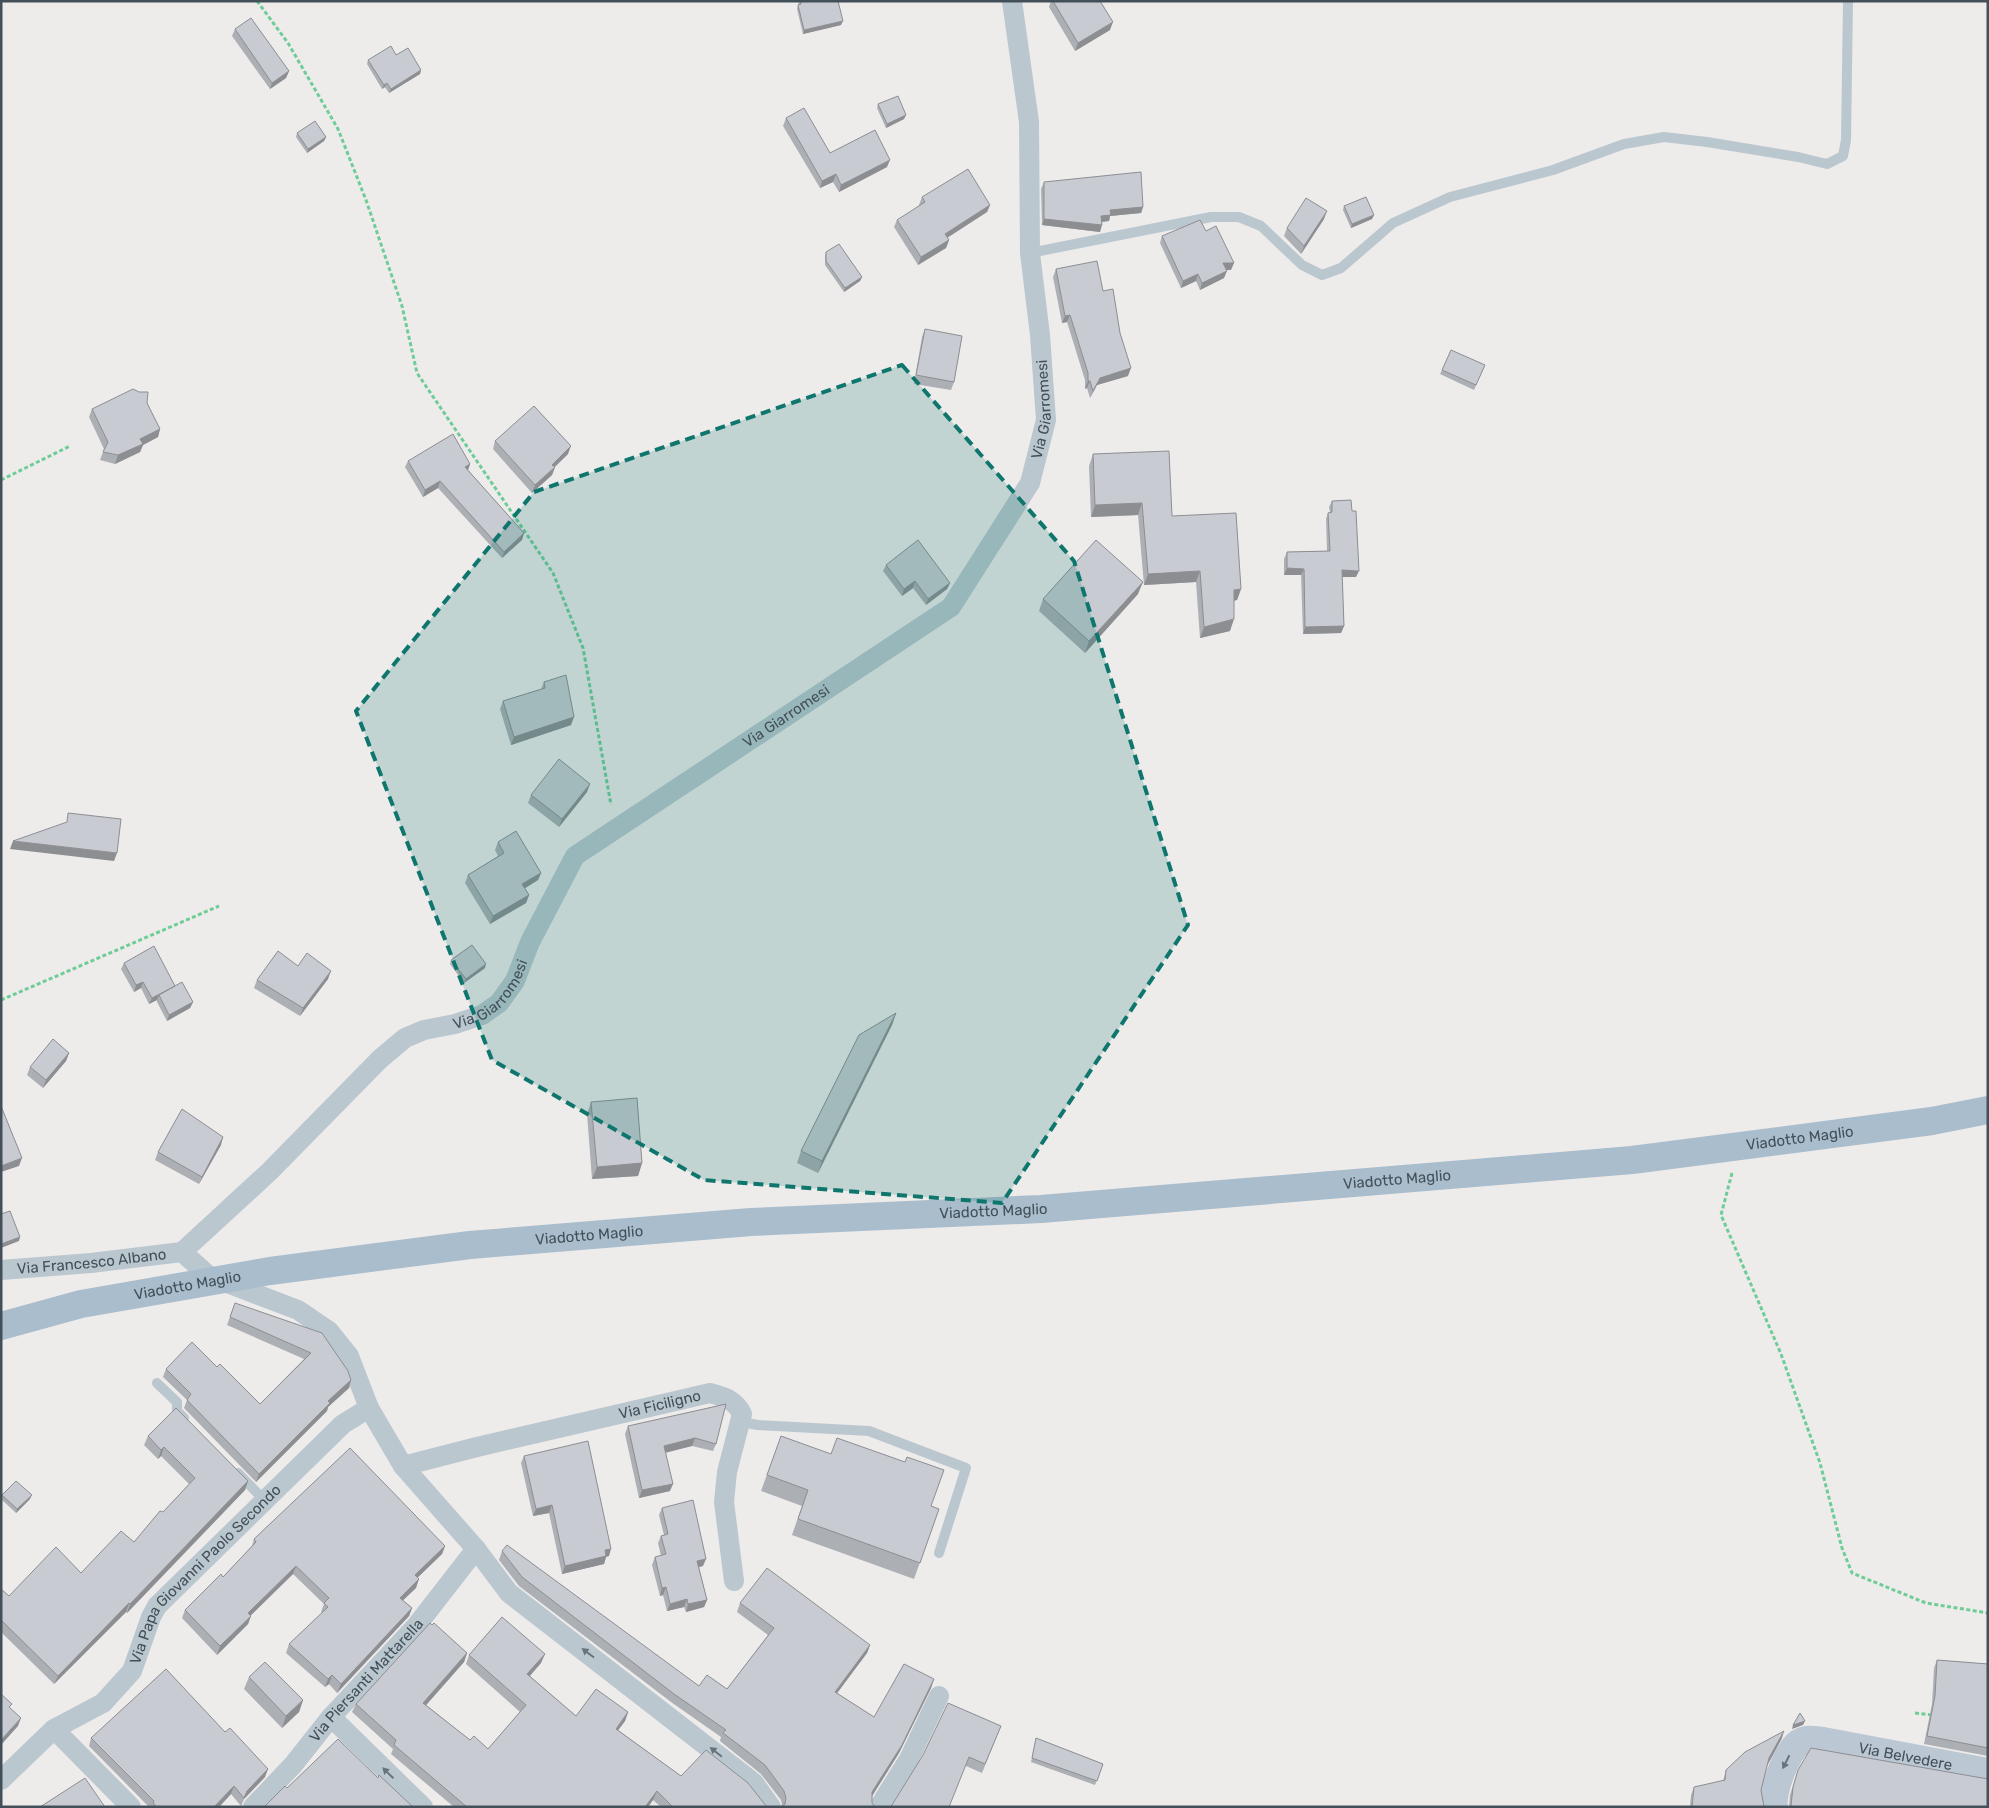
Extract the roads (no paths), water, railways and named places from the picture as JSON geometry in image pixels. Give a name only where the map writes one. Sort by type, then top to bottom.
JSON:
[{"type":"main road","name":"Viadotto Maglio","points":[[1,1326],[81,1304],[270,1271],[470,1245],[751,1222],[1041,1209],[1632,1160],[1932,1121],[1988,1110]]},
{"type":"main road","name":"Via Belvedere","points":[[1774,1807],[1775,1786],[1794,1747],[1805,1740],[1822,1741],[1909,1763],[1988,1772]]},
{"type":"street","name":"Via Giarromesi","points":[[182,1252],[269,1172],[380,1059],[405,1038],[424,1030],[455,1024],[482,1015],[499,1003],[514,981],[530,942],[575,856],[951,607],[1030,484],[1046,420],[1040,335],[1030,253],[1028,122],[1012,1]]},
{"type":"street","name":"Via Francesco Albano","points":[[1,1270],[91,1263],[182,1252]]},
{"type":"street","points":[[182,1252],[209,1276],[298,1310],[329,1331],[350,1356],[369,1408],[403,1466],[476,1549],[510,1593],[754,1782],[770,1807]]},
{"type":"street","name":"Via Ficiligno","points":[[403,1466],[710,1393],[729,1399],[738,1405],[742,1414],[741,1422]]},
{"type":"street","name":"Via Papa Giovanni Paolo Secondo","points":[[1,1780],[54,1729],[103,1704],[132,1671],[151,1617],[157,1606],[343,1424],[369,1408]]},
{"type":"street","points":[[734,1582],[724,1502],[727,1472],[741,1422]]},
{"type":"street","name":"Via Piersanti Mattarella","points":[[253,1807],[293,1765],[331,1717],[417,1625],[476,1549]]},
{"type":"street","points":[[879,1807],[909,1759],[939,1696]]},
{"type":"street","points":[[331,1717],[423,1807]]},
{"type":"street","points":[[54,1729],[130,1807]]},
{"type":"lane","points":[[1030,253],[1211,216],[1239,217],[1261,226],[1302,264],[1322,275],[1341,268],[1393,223],[1450,197],[1553,170],[1624,144],[1664,137],[1798,157],[1826,164],[1843,156],[1846,140],[1848,1]]},
{"type":"lane","points":[[157,1382],[177,1402],[177,1412],[190,1425]]},
{"type":"lane","points":[[741,1422],[758,1425],[869,1431],[966,1468],[939,1553]]},
{"type":"lane","points":[[231,1466],[265,1501]]}]
